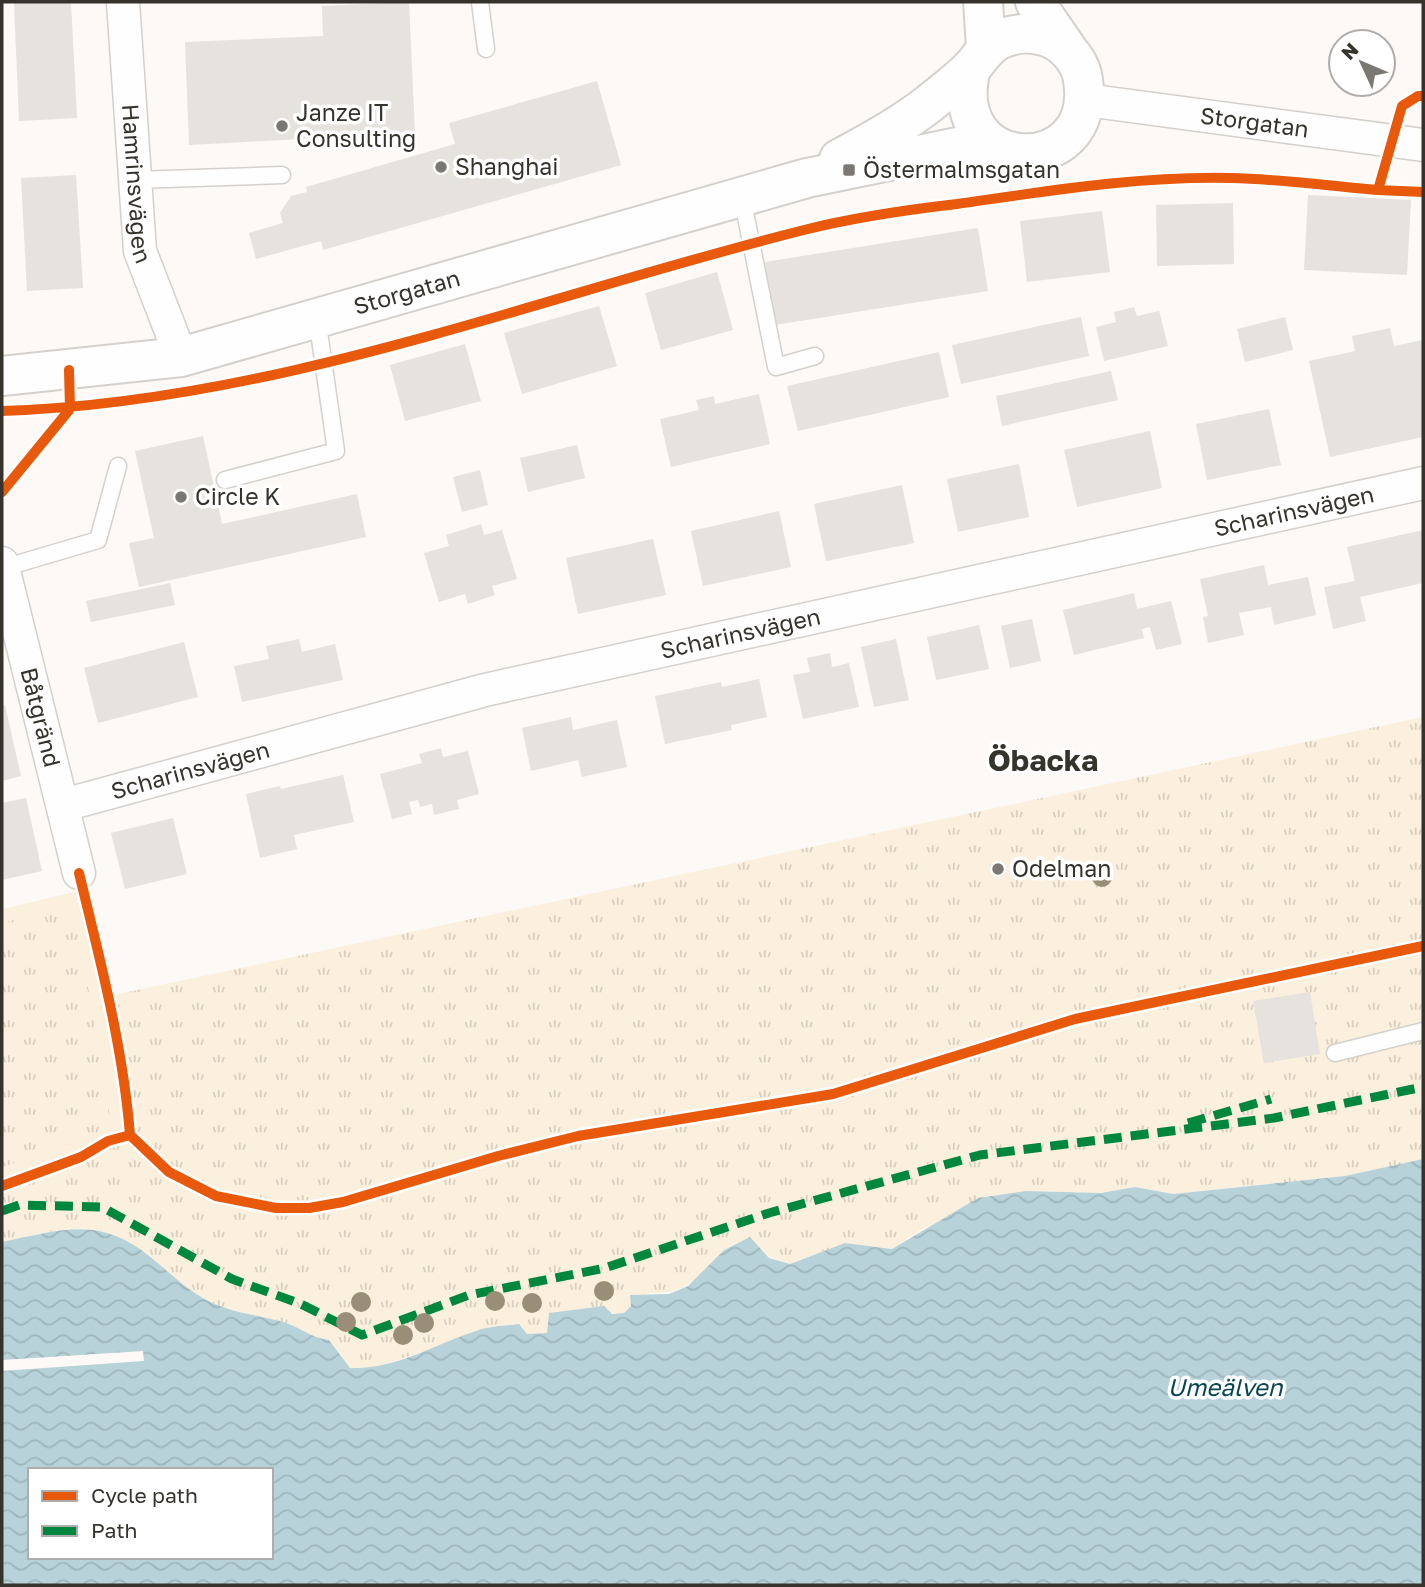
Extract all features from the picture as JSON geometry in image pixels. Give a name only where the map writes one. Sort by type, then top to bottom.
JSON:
[{"type":"street","name":"Hamrinsvägen","points":[[123,2],[140,251],[181,357]]},
{"type":"street","points":[[1035,2],[1082,70],[1086,100]]},
{"type":"street","points":[[981,34],[965,90],[969,115],[991,144]]},
{"type":"street","name":"Storgatan","points":[[807,178],[927,105],[981,34],[1036,34],[1054,40],[1070,51]]},
{"type":"street","name":"Storgatan","points":[[2,376],[181,357],[807,178],[962,146],[991,144],[1017,154],[1049,150],[1066,139],[1078,125],[1086,100],[1423,145]]},
{"type":"street","name":"Scharinsvägen","points":[[64,805],[485,690],[1423,483]]},
{"type":"street","name":"Båtgränd","points":[[2,566],[79,873]]},
{"type":"lane","points":[[480,2],[486,50]]},
{"type":"lane","points":[[135,180],[282,176]]},
{"type":"lane","points":[[742,197],[776,367],[815,356]]},
{"type":"lane","points":[[225,480],[336,451],[317,318]]},
{"type":"lane","points":[[2,566],[98,540],[118,466]]},
{"type":"lane","points":[[1335,1053],[1423,1031]]},
{"type":"green space","points":[[1423,717],[1423,1159],[1345,1176],[1173,1194],[1135,1187],[1101,1193],[1026,1191],[922,1229],[892,1249],[865,1246],[840,1248],[790,1264],[734,1243],[687,1285],[664,1293],[647,1293],[624,1313],[549,1313],[548,1333],[434,1348],[370,1369],[350,1368],[329,1340],[286,1323],[236,1311],[205,1299],[131,1244],[107,1233],[82,1228],[68,1229],[2,1242],[2,1186],[81,1157],[108,1141],[130,1135],[126,1086],[109,996]]},
{"type":"green space","points":[[83,890],[118,1042],[130,1135],[108,1141],[81,1157],[2,1186],[2,909]]},
{"type":"green space","points":[[74,905],[112,1129],[2,1167],[2,923]]},
{"type":"water","name":"Umeälven","points":[[1423,1159],[1423,1585],[2,1585],[2,1242],[68,1230],[107,1233],[143,1251],[205,1299],[236,1311],[286,1323],[329,1340],[350,1368],[367,1368],[399,1361],[486,1328],[519,1324],[527,1334],[547,1333],[549,1313],[604,1306],[612,1314],[624,1313],[631,1306],[630,1295],[669,1294],[688,1286],[724,1250],[750,1237],[769,1258],[790,1264],[845,1243],[892,1249],[978,1198],[1026,1191],[1101,1193],[1135,1187],[1173,1194],[1345,1176]]},
{"type":"pier","points":[[143,1351],[144,1361],[2,1371],[2,1360]]},
{"type":"building","points":[[71,2],[77,118],[19,121],[14,3]]},
{"type":"building","points":[[409,2],[415,133],[189,145],[185,42],[323,36],[322,6]]},
{"type":"building","points":[[597,81],[621,165],[323,250],[321,241],[256,259],[249,233],[283,223],[280,213],[291,196],[307,192],[306,187],[455,144],[449,123]]},
{"type":"building","points":[[76,175],[83,288],[27,291],[21,178]]},
{"type":"building","points":[[1308,195],[1411,200],[1407,275],[1304,270]]},
{"type":"building","points":[[1233,203],[1234,264],[1157,266],[1156,205]]},
{"type":"building","points":[[1102,211],[1110,272],[1027,282],[1020,221]]},
{"type":"building","points":[[978,228],[988,291],[775,325],[765,262]]},
{"type":"building","points":[[717,272],[733,330],[661,350],[645,293]]},
{"type":"building","points":[[599,306],[617,366],[522,394],[504,333]]},
{"type":"building","points":[[1134,307],[1137,316],[1159,311],[1168,346],[1104,361],[1096,327],[1116,322],[1114,312]]},
{"type":"building","points":[[1081,317],[1089,356],[961,384],[952,345]]},
{"type":"building","points":[[1285,317],[1293,350],[1245,362],[1237,329]]},
{"type":"building","points":[[1390,328],[1394,346],[1423,340],[1423,437],[1330,457],[1309,361],[1355,351],[1352,336]]},
{"type":"building","points":[[465,344],[481,401],[405,421],[390,365]]},
{"type":"building","points":[[939,352],[949,397],[798,431],[787,386]]},
{"type":"building","points":[[1111,371],[1118,400],[1002,426],[996,396]]},
{"type":"building","points":[[759,394],[770,444],[671,467],[660,419],[699,410],[696,400],[714,396],[715,404]]},
{"type":"building","points":[[1269,409],[1281,465],[1207,480],[1196,424]]},
{"type":"building","points":[[1150,431],[1162,488],[1077,507],[1064,450]]},
{"type":"building","points":[[203,436],[222,524],[357,494],[366,537],[139,587],[129,543],[154,538],[135,451]]},
{"type":"building","points":[[577,445],[585,478],[528,492],[520,458]]},
{"type":"building","points":[[1019,464],[1029,517],[958,532],[947,479]]},
{"type":"building","points":[[480,470],[488,505],[462,512],[453,477]]},
{"type":"building","points":[[902,485],[914,543],[826,561],[814,504]]},
{"type":"building","points":[[779,511],[791,567],[703,586],[691,531]]},
{"type":"building","points":[[481,524],[484,535],[502,530],[517,579],[492,586],[495,595],[468,604],[465,594],[439,602],[424,553],[449,546],[446,535]]},
{"type":"building","points":[[1423,530],[1423,583],[1360,597],[1366,621],[1333,629],[1324,587],[1355,581],[1347,547]]},
{"type":"building","points":[[653,539],[666,595],[578,614],[566,558]]},
{"type":"building","points":[[1264,565],[1268,585],[1308,577],[1316,615],[1274,625],[1271,607],[1239,613],[1244,635],[1208,643],[1203,617],[1208,616],[1200,579]]},
{"type":"building","points":[[170,583],[175,605],[91,622],[86,601]]},
{"type":"building","points":[[1134,593],[1137,609],[1171,601],[1182,644],[1156,650],[1150,627],[1142,629],[1144,638],[1074,655],[1063,610]]},
{"type":"building","points":[[1032,619],[1041,661],[1010,668],[1001,626]]},
{"type":"building","points":[[979,625],[989,669],[936,680],[927,637]]},
{"type":"building","points":[[299,639],[302,652],[335,644],[343,680],[242,702],[234,666],[269,659],[266,646]]},
{"type":"building","points":[[896,639],[909,700],[874,707],[861,647]]},
{"type":"building","points":[[184,642],[198,697],[98,723],[84,668]]},
{"type":"building","points":[[830,653],[832,667],[849,663],[859,707],[803,719],[793,675],[810,672],[807,658]]},
{"type":"building","points":[[759,679],[767,717],[731,725],[732,730],[665,744],[655,696],[721,682],[722,687]]},
{"type":"building","points":[[5,705],[21,776],[2,781],[2,706]]},
{"type":"building","points":[[571,717],[573,730],[617,720],[627,767],[582,777],[578,760],[531,771],[522,728]]},
{"type":"building","points":[[441,748],[443,757],[468,751],[479,794],[457,800],[459,809],[434,815],[432,804],[420,807],[418,800],[409,802],[412,814],[392,819],[380,774],[422,763],[419,754]]},
{"type":"building","points":[[343,775],[354,822],[294,835],[297,849],[260,858],[246,794]]},
{"type":"building","points":[[26,798],[42,871],[2,880],[2,803]]},
{"type":"building","points":[[173,818],[187,874],[125,889],[111,833]]},
{"type":"building","points":[[1310,992],[1320,1054],[1264,1063],[1253,1001]]},
{"type":"marked path","points":[[2,1211],[19,1205],[102,1207],[232,1279],[301,1304],[362,1335],[469,1295],[605,1268],[769,1213],[980,1155],[1274,1118],[1423,1087]]},
{"type":"marked path","points":[[1188,1123],[1271,1099]]},
{"type":"cycle path","points":[[1423,96],[1418,96],[1402,106],[1378,190],[1423,192]]},
{"type":"cycle path","points":[[2,411],[105,403],[206,388],[307,367],[407,342],[705,256],[823,225],[880,214],[1162,179],[1249,179],[1378,190]]},
{"type":"cycle path","points":[[2,492],[70,409],[69,370]]},
{"type":"cycle path","points":[[79,873],[116,1036],[130,1135],[169,1172],[216,1196],[276,1208],[309,1208],[343,1202],[498,1156],[578,1136],[833,1094],[1075,1019],[1423,946]]},
{"type":"cycle path","points":[[2,1186],[81,1157],[108,1141],[130,1135]]},
{"type":"place","name":"Janze IT Consulting","points":[[282,126]]},
{"type":"place","name":"Shanghai","points":[[441,167]]},
{"type":"place","name":"Östermalmsgatan","points":[[849,170]]},
{"type":"place","name":"Circle K","points":[[181,497]]},
{"type":"place","name":"Odelman","points":[[998,869]]},
{"type":"district","name":"Öbacka","points":[[1043,761]]}]
